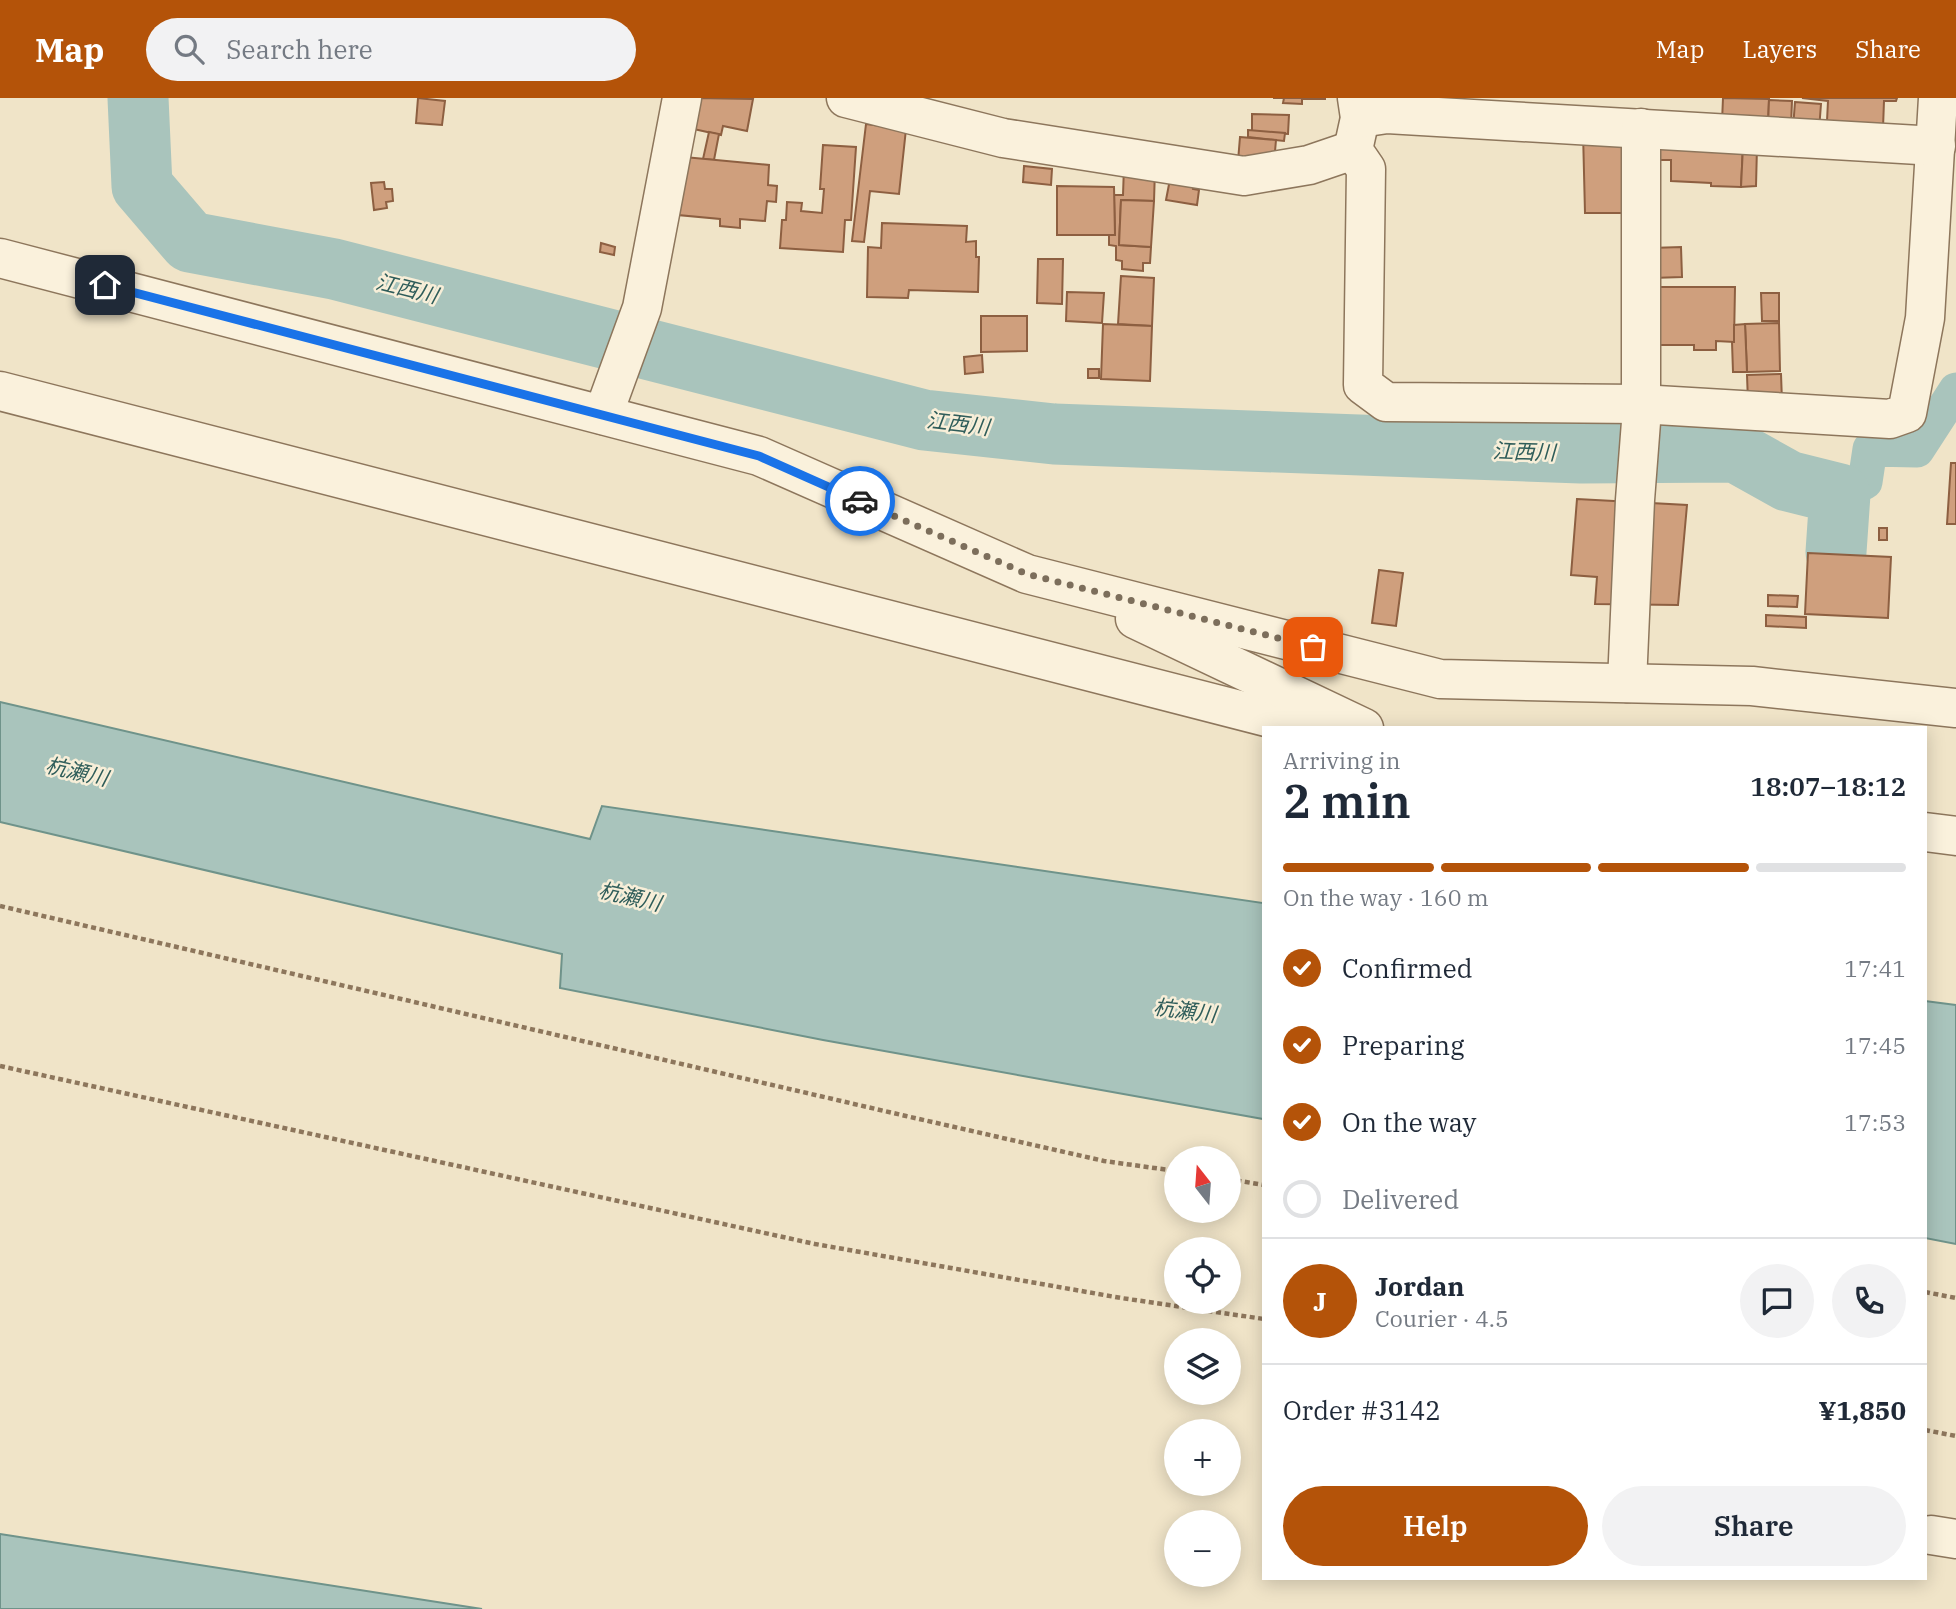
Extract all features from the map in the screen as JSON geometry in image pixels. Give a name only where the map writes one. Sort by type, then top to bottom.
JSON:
[{"type":"street","points":[[603,415],[642,308],[682,98]]},
{"type":"street","points":[[846,98],[1003,138],[1244,176],[1310,165],[1357,122],[1387,114],[1936,146]]},
{"type":"street","points":[[1357,122],[1366,169],[1363,385],[1386,402],[1641,413],[1890,419],[1907,413],[1925,318],[1938,98]]},
{"type":"street","points":[[1627,683],[1641,413],[1641,128]]},
{"type":"street","points":[[0,258],[759,456],[1027,574],[1440,679],[1752,686],[1956,708]]},
{"type":"street","points":[[0,391],[1301,726]]},
{"type":"street","points":[[1060,582],[1360,726]]},
{"type":"street","points":[[1927,832],[1956,836]]},
{"type":"path","points":[[0,906],[919,1119],[1104,1160],[1164,1169]]},
{"type":"path","points":[[0,1066],[815,1244],[1121,1298],[1262,1319]]},
{"type":"path","points":[[1241,1181],[1262,1185]]},
{"type":"path","points":[[1927,1292],[1956,1298]]},
{"type":"path","points":[[1927,1430],[1956,1436]]},
{"type":"water","name":"杭瀬川","points":[[0,702],[590,839],[602,806],[1262,903],[1262,1119],[823,1040],[560,988],[562,954],[0,822]]},
{"type":"water","points":[[1927,1001],[1956,1005],[1956,1244],[1927,1238]]},
{"type":"water","points":[[0,1534],[482,1609],[0,1609]]},
{"type":"building","points":[[418,98],[445,101],[442,125],[416,123]]},
{"type":"building","points":[[696,98],[753,99],[747,131],[723,126],[721,135],[689,128]]},
{"type":"building","points":[[1284,98],[1325,99],[1302,99],[1302,104],[1283,103]]},
{"type":"building","points":[[1723,98],[1769,99],[1768,125],[1722,122]]},
{"type":"building","points":[[1802,98],[1897,98],[1896,101],[1884,101],[1883,128],[1827,121],[1828,101]]},
{"type":"building","points":[[1769,100],[1792,101],[1791,126],[1768,125]]},
{"type":"building","points":[[1795,102],[1821,104],[1819,130],[1793,128]]},
{"type":"building","points":[[1252,114],[1289,115],[1288,134],[1252,132]]},
{"type":"building","points":[[866,124],[906,129],[899,194],[870,191],[864,242],[852,241]]},
{"type":"building","points":[[1248,130],[1285,133],[1284,141],[1248,137]]},
{"type":"building","points":[[1624,131],[1626,213],[1585,213],[1583,132]]},
{"type":"building","points":[[709,132],[719,134],[714,160],[703,159]]},
{"type":"building","points":[[1240,137],[1276,140],[1274,163],[1238,161]]},
{"type":"building","points":[[1649,142],[1743,146],[1741,187],[1671,181],[1671,160],[1648,160]]},
{"type":"building","points":[[823,145],[856,147],[851,220],[845,220],[843,252],[780,248],[782,220],[786,220],[787,202],[802,203],[801,211],[822,213],[824,189],[820,189]]},
{"type":"building","points":[[1743,146],[1757,147],[1756,186],[1741,187]]},
{"type":"building","points":[[684,157],[769,165],[768,185],[777,186],[776,202],[767,201],[765,221],[740,219],[740,228],[720,226],[720,219],[678,215]]},
{"type":"building","points":[[1024,166],[1052,169],[1051,185],[1023,182]]},
{"type":"building","points":[[1124,166],[1155,169],[1154,201],[1121,200],[1119,245],[1151,247],[1150,263],[1143,263],[1143,271],[1122,269],[1122,261],[1116,260],[1116,246],[1109,245],[1109,235],[1115,235],[1114,195],[1123,195]]},
{"type":"building","points":[[1171,174],[1195,178],[1193,189],[1199,190],[1197,205],[1166,200]]},
{"type":"building","points":[[384,182],[385,189],[392,189],[393,201],[386,202],[387,208],[374,210],[371,183]]},
{"type":"building","points":[[1057,186],[1114,187],[1115,235],[1057,235]]},
{"type":"building","points":[[1121,200],[1154,201],[1151,247],[1119,245]]},
{"type":"building","points":[[882,223],[967,226],[966,242],[976,241],[976,257],[979,257],[978,292],[909,290],[908,298],[867,297],[868,247],[881,248]]},
{"type":"building","points":[[601,243],[615,247],[614,255],[600,252]]},
{"type":"building","points":[[1681,247],[1682,277],[1652,278],[1651,248]]},
{"type":"building","points":[[1038,259],[1063,259],[1062,304],[1037,303]]},
{"type":"building","points":[[1121,276],[1154,278],[1152,326],[1118,324]]},
{"type":"building","points":[[1654,287],[1735,287],[1734,342],[1716,341],[1716,350],[1694,350],[1694,345],[1653,345]]},
{"type":"building","points":[[1067,292],[1104,293],[1102,323],[1066,321]]},
{"type":"building","points":[[1761,293],[1779,293],[1779,321],[1762,321]]},
{"type":"building","points":[[981,316],[1027,316],[1027,351],[981,352]]},
{"type":"building","points":[[1779,323],[1780,371],[1747,372],[1745,324]]},
{"type":"building","points":[[1103,324],[1152,326],[1150,381],[1101,379]]},
{"type":"building","points":[[1745,324],[1747,372],[1733,372],[1734,325]]},
{"type":"building","points":[[982,355],[983,372],[965,374],[964,357]]},
{"type":"building","points":[[1088,369],[1099,369],[1099,378],[1088,378]]},
{"type":"building","points":[[1781,374],[1782,401],[1748,402],[1747,375]]},
{"type":"building","points":[[1951,463],[1956,463],[1956,524],[1947,524]]},
{"type":"building","points":[[1577,499],[1687,505],[1678,605],[1595,604],[1597,577],[1571,575]]},
{"type":"building","points":[[1879,528],[1887,528],[1887,540],[1879,540]]},
{"type":"building","points":[[1808,553],[1891,557],[1888,618],[1805,614]]},
{"type":"building","points":[[1379,570],[1403,573],[1396,626],[1372,623]]},
{"type":"building","points":[[1768,595],[1798,596],[1797,607],[1768,606]]},
{"type":"building","points":[[1766,615],[1806,617],[1806,628],[1766,626]]},
{"type":"waterway","name":"江西川","points":[[138,98],[142,186],[190,242],[334,269],[924,420],[1054,434],[1581,453],[1736,452],[1788,481],[1840,494],[1836,552]]},
{"type":"waterway","points":[[1840,494],[1865,482],[1870,449],[1917,450],[1956,390]]},
{"type":"way so far","points":[[860,501],[1027,574],[1313,647]]},
{"type":"route","points":[[105,285],[759,456],[860,501]]}]
